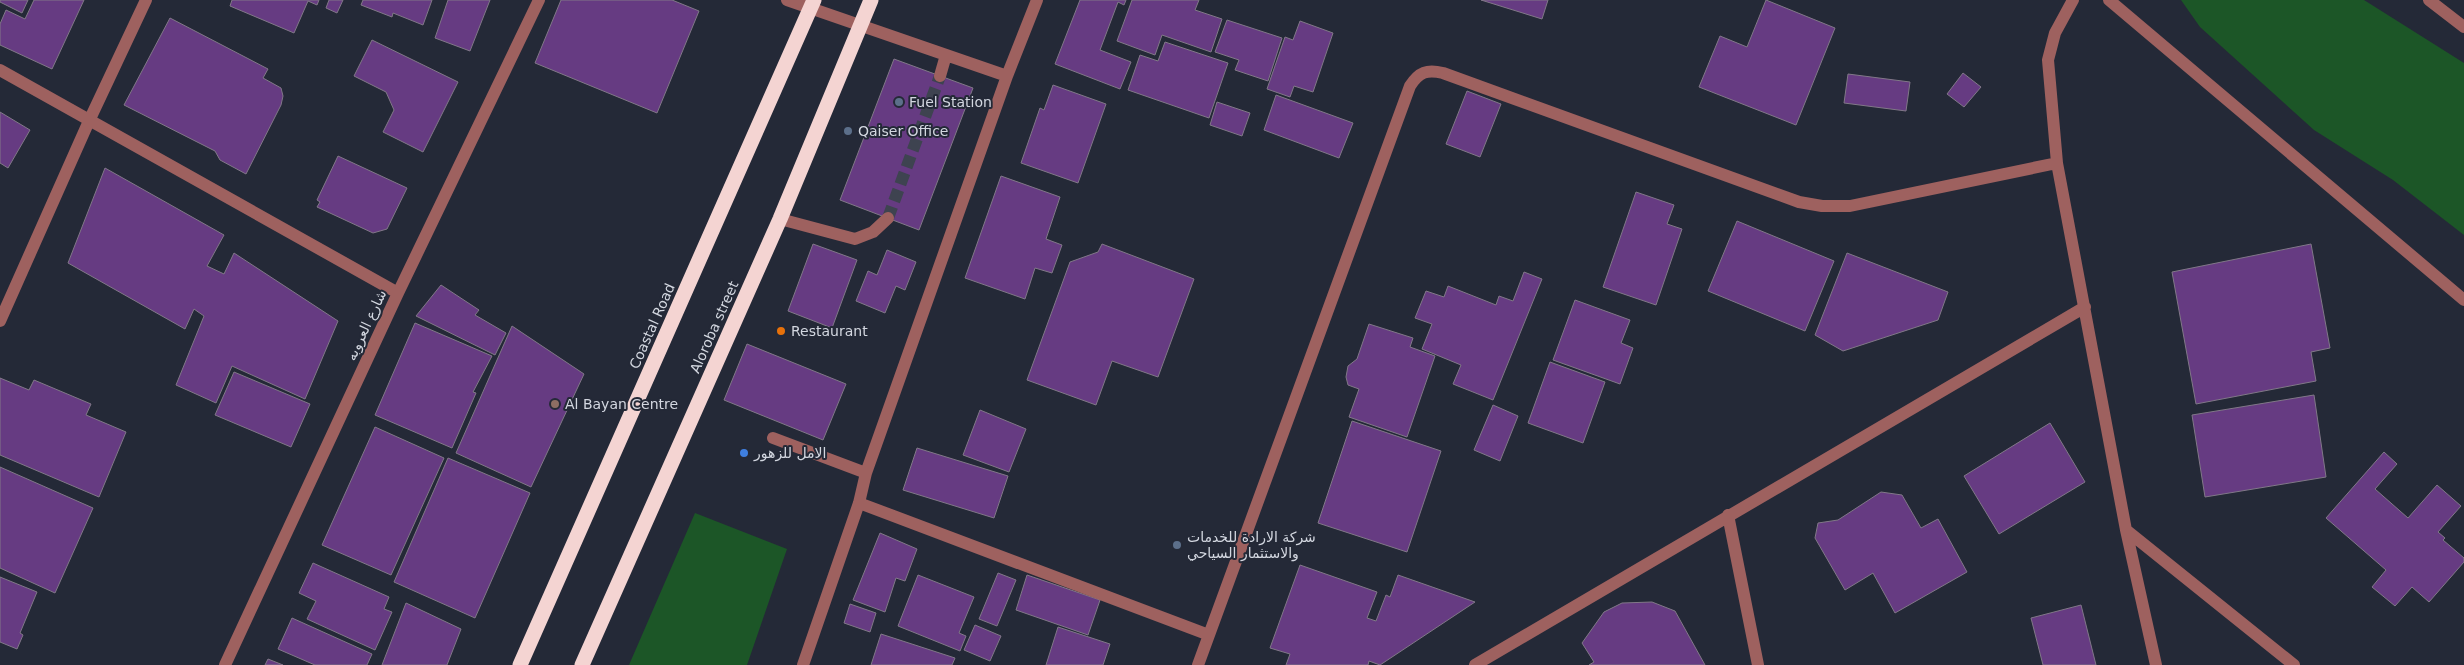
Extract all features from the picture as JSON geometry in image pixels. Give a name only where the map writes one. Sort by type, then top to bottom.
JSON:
[{"type":"highway","name":"Aloroba street","points":[[582,665],[780,219],[871,0]]},
{"type":"highway","name":"Coastal Road","points":[[520,665],[812,5]]},
{"type":"street","points":[[0,320],[89,121],[146,0]]},
{"type":"street","name":"شارع العروبه","points":[[225,665],[398,293],[539,0]]},
{"type":"street","points":[[787,0],[812,5],[859,26],[1007,76]]},
{"type":"street","points":[[803,665],[859,503],[866,472],[1007,76],[1037,0]]},
{"type":"street","points":[[2073,0],[2054,33],[2048,60],[2057,163],[2126,530],[2156,665]]},
{"type":"street","points":[[2110,0],[2464,300]]},
{"type":"street","points":[[2429,0],[2464,27]]},
{"type":"street","points":[[940,76],[946,56]]},
{"type":"street","points":[[0,70],[398,293]]},
{"type":"street","points":[[1198,665],[1410,86],[1417,76],[1424,72],[1443,74],[1799,202],[1822,206],[1850,206],[2057,163]]},
{"type":"street","points":[[780,219],[855,239],[873,232],[888,218]]},
{"type":"street","points":[[1475,665],[2085,307]]},
{"type":"street","points":[[773,438],[866,472]]},
{"type":"street","points":[[859,503],[1209,635]]},
{"type":"street","points":[[1728,515],[1758,665]]},
{"type":"street","points":[[2126,530],[2294,665]]},
{"type":"green space","points":[[2181,0],[2364,0],[2464,63],[2464,235],[2393,180],[2314,130],[2200,27]]},
{"type":"green space","points":[[695,513],[787,549],[747,665],[629,665]]},
{"type":"building","points":[[0,0],[28,0],[22,13],[0,2]]},
{"type":"building","points":[[34,0],[84,0],[52,69],[0,45],[0,24],[6,10],[25,19]]},
{"type":"building","points":[[232,0],[319,0],[317,5],[308,1],[294,33],[230,6]]},
{"type":"building","points":[[329,0],[343,0],[337,13],[326,8]]},
{"type":"building","points":[[363,0],[432,0],[423,25],[393,13],[392,17],[361,5]]},
{"type":"building","points":[[448,0],[490,0],[470,51],[435,38]]},
{"type":"building","points":[[561,0],[672,0],[699,11],[657,113],[535,63]]},
{"type":"building","points":[[1080,0],[1126,0],[1124,5],[1118,2],[1100,50],[1131,62],[1120,89],[1055,64]]},
{"type":"building","points":[[1132,0],[1199,0],[1195,10],[1222,19],[1211,52],[1162,35],[1155,55],[1117,41]]},
{"type":"building","points":[[1481,0],[1548,0],[1542,19]]},
{"type":"building","points":[[1766,0],[1835,28],[1796,125],[1699,87],[1720,36],[1747,47]]},
{"type":"building","points":[[170,18],[268,69],[263,78],[281,88],[283,96],[281,105],[246,174],[220,160],[215,151],[124,105]]},
{"type":"building","points":[[1227,20],[1282,38],[1268,81],[1235,70],[1239,60],[1215,52]]},
{"type":"building","points":[[1300,21],[1333,33],[1313,92],[1294,86],[1290,97],[1267,89],[1285,37],[1293,40]]},
{"type":"building","points":[[372,40],[458,82],[423,152],[383,132],[394,110],[386,92],[354,76]]},
{"type":"building","points":[[1165,42],[1228,63],[1209,118],[1128,90],[1140,55],[1158,61]]},
{"type":"building","points":[[894,59],[973,88],[919,230],[840,200]]},
{"type":"building","points":[[1963,73],[1981,87],[1964,107],[1947,94]]},
{"type":"building","points":[[1848,74],[1910,82],[1906,111],[1844,103]]},
{"type":"building","points":[[1053,85],[1106,104],[1078,183],[1021,163],[1040,108],[1044,110]]},
{"type":"building","points":[[1467,91],[1501,104],[1480,157],[1446,144]]},
{"type":"building","points":[[1276,95],[1353,123],[1339,158],[1264,130]]},
{"type":"building","points":[[1217,102],[1250,113],[1242,136],[1210,125]]},
{"type":"building","points":[[0,112],[30,130],[8,168],[0,163]]},
{"type":"building","points":[[338,156],[407,188],[387,229],[373,233],[317,207],[320,202],[317,200]]},
{"type":"building","points":[[105,168],[224,235],[207,266],[224,274],[234,253],[338,321],[305,399],[232,366],[216,403],[176,385],[204,316],[194,309],[185,329],[68,263]]},
{"type":"building","points":[[1001,176],[1060,197],[1046,239],[1062,245],[1052,273],[1035,268],[1025,299],[965,278]]},
{"type":"building","points":[[1636,192],[1674,205],[1667,224],[1682,229],[1656,305],[1603,287]]},
{"type":"building","points":[[1737,221],[1834,261],[1805,331],[1708,291]]},
{"type":"building","points":[[813,244],[857,260],[832,328],[788,311]]},
{"type":"building","points":[[1102,244],[1194,279],[1158,377],[1112,361],[1096,405],[1027,380],[1070,262],[1098,252]]},
{"type":"building","points":[[2311,244],[2330,348],[2311,352],[2316,381],[2196,404],[2172,272]]},
{"type":"building","points":[[887,250],[916,262],[905,290],[896,286],[885,313],[856,301],[868,271],[877,275]]},
{"type":"building","points":[[1847,253],[1948,292],[1938,320],[1843,351],[1815,335]]},
{"type":"building","points":[[1524,272],[1542,279],[1493,400],[1453,384],[1461,365],[1422,349],[1432,324],[1415,318],[1426,291],[1444,297],[1448,286],[1496,305],[1499,296],[1513,301]]},
{"type":"building","points":[[441,285],[479,310],[475,315],[506,333],[495,355],[416,316]]},
{"type":"building","points":[[1575,300],[1630,320],[1621,343],[1633,348],[1620,384],[1553,360]]},
{"type":"building","points":[[415,323],[492,356],[473,392],[476,393],[452,448],[375,415]]},
{"type":"building","points":[[1369,324],[1413,338],[1410,347],[1435,356],[1407,437],[1349,417],[1359,389],[1348,385],[1346,377],[1348,366],[1357,359]]},
{"type":"building","points":[[512,326],[584,374],[531,487],[456,453]]},
{"type":"building","points":[[747,344],[846,384],[823,440],[724,400]]},
{"type":"building","points":[[1550,362],[1605,382],[1583,443],[1528,423]]},
{"type":"building","points":[[234,372],[310,404],[291,447],[215,415]]},
{"type":"building","points":[[0,378],[29,390],[34,380],[91,404],[86,415],[126,432],[99,497],[0,455]]},
{"type":"building","points":[[2314,395],[2326,477],[2205,497],[2192,415]]},
{"type":"building","points":[[1493,405],[1518,416],[1500,461],[1474,450]]},
{"type":"building","points":[[980,410],[1026,429],[1009,472],[963,455]]},
{"type":"building","points":[[1352,421],[1441,451],[1407,552],[1318,523]]},
{"type":"building","points":[[2050,423],[2085,482],[1999,534],[1964,476]]},
{"type":"building","points":[[375,427],[444,458],[391,575],[322,545]]},
{"type":"building","points":[[917,448],[1008,476],[994,518],[903,490]]},
{"type":"building","points":[[2384,452],[2397,464],[2375,489],[2408,518],[2437,485],[2461,506],[2438,532],[2445,538],[2443,540],[2464,558],[2464,562],[2429,602],[2412,587],[2395,606],[2372,587],[2386,570],[2326,518]]},
{"type":"building","points":[[448,458],[530,493],[475,618],[394,582]]},
{"type":"building","points":[[0,467],[93,508],[55,593],[0,568]]},
{"type":"building","points":[[1881,492],[1902,495],[1921,528],[1938,519],[1967,572],[1895,613],[1873,573],[1845,590],[1815,538],[1818,523],[1838,520]]},
{"type":"building","points":[[880,533],[917,549],[905,581],[896,578],[885,612],[853,600]]},
{"type":"building","points":[[313,563],[389,597],[384,609],[392,612],[375,650],[307,619],[316,601],[299,593]]},
{"type":"building","points":[[1300,565],[1377,592],[1367,618],[1376,621],[1386,595],[1390,597],[1398,575],[1475,602],[1380,665],[1369,661],[1368,665],[1286,665],[1290,654],[1270,648]]},
{"type":"building","points":[[998,573],[1016,580],[997,626],[979,619]]},
{"type":"building","points":[[918,575],[974,597],[959,633],[966,636],[960,651],[898,626]]},
{"type":"building","points":[[1027,575],[1100,600],[1088,635],[1016,610]]},
{"type":"building","points":[[0,577],[37,592],[20,633],[23,635],[17,649],[0,642]]},
{"type":"building","points":[[1652,602],[1675,611],[1705,665],[1589,665],[1594,662],[1582,643],[1604,612],[1622,603]]},
{"type":"building","points":[[406,603],[461,629],[447,665],[382,665]]},
{"type":"building","points":[[850,604],[876,613],[870,632],[844,623]]},
{"type":"building","points":[[2081,605],[2096,665],[2043,665],[2031,618]]},
{"type":"building","points":[[292,618],[372,654],[367,665],[315,665],[278,649]]},
{"type":"building","points":[[975,625],[1001,636],[990,661],[964,650]]},
{"type":"building","points":[[1058,627],[1110,644],[1103,665],[1046,665]]},
{"type":"building","points":[[881,634],[955,658],[952,665],[871,665]]},
{"type":"building","points":[[268,659],[283,665],[265,665]]},
{"type":"tunnel","points":[[888,218],[940,76]]},
{"type":"place","name":"Fuel Station","points":[[899,102]]},
{"type":"place","name":"Qaiser Office","points":[[848,131]]},
{"type":"place","name":"Restaurant","points":[[781,331]]},
{"type":"place","name":"Al Bayan Centre","points":[[555,404]]},
{"type":"place","name":"الامل للزهور","points":[[744,453]]},
{"type":"place","name":"شركة الارادة للخدمات والاستثمار السياحي","points":[[1177,545]]}]
